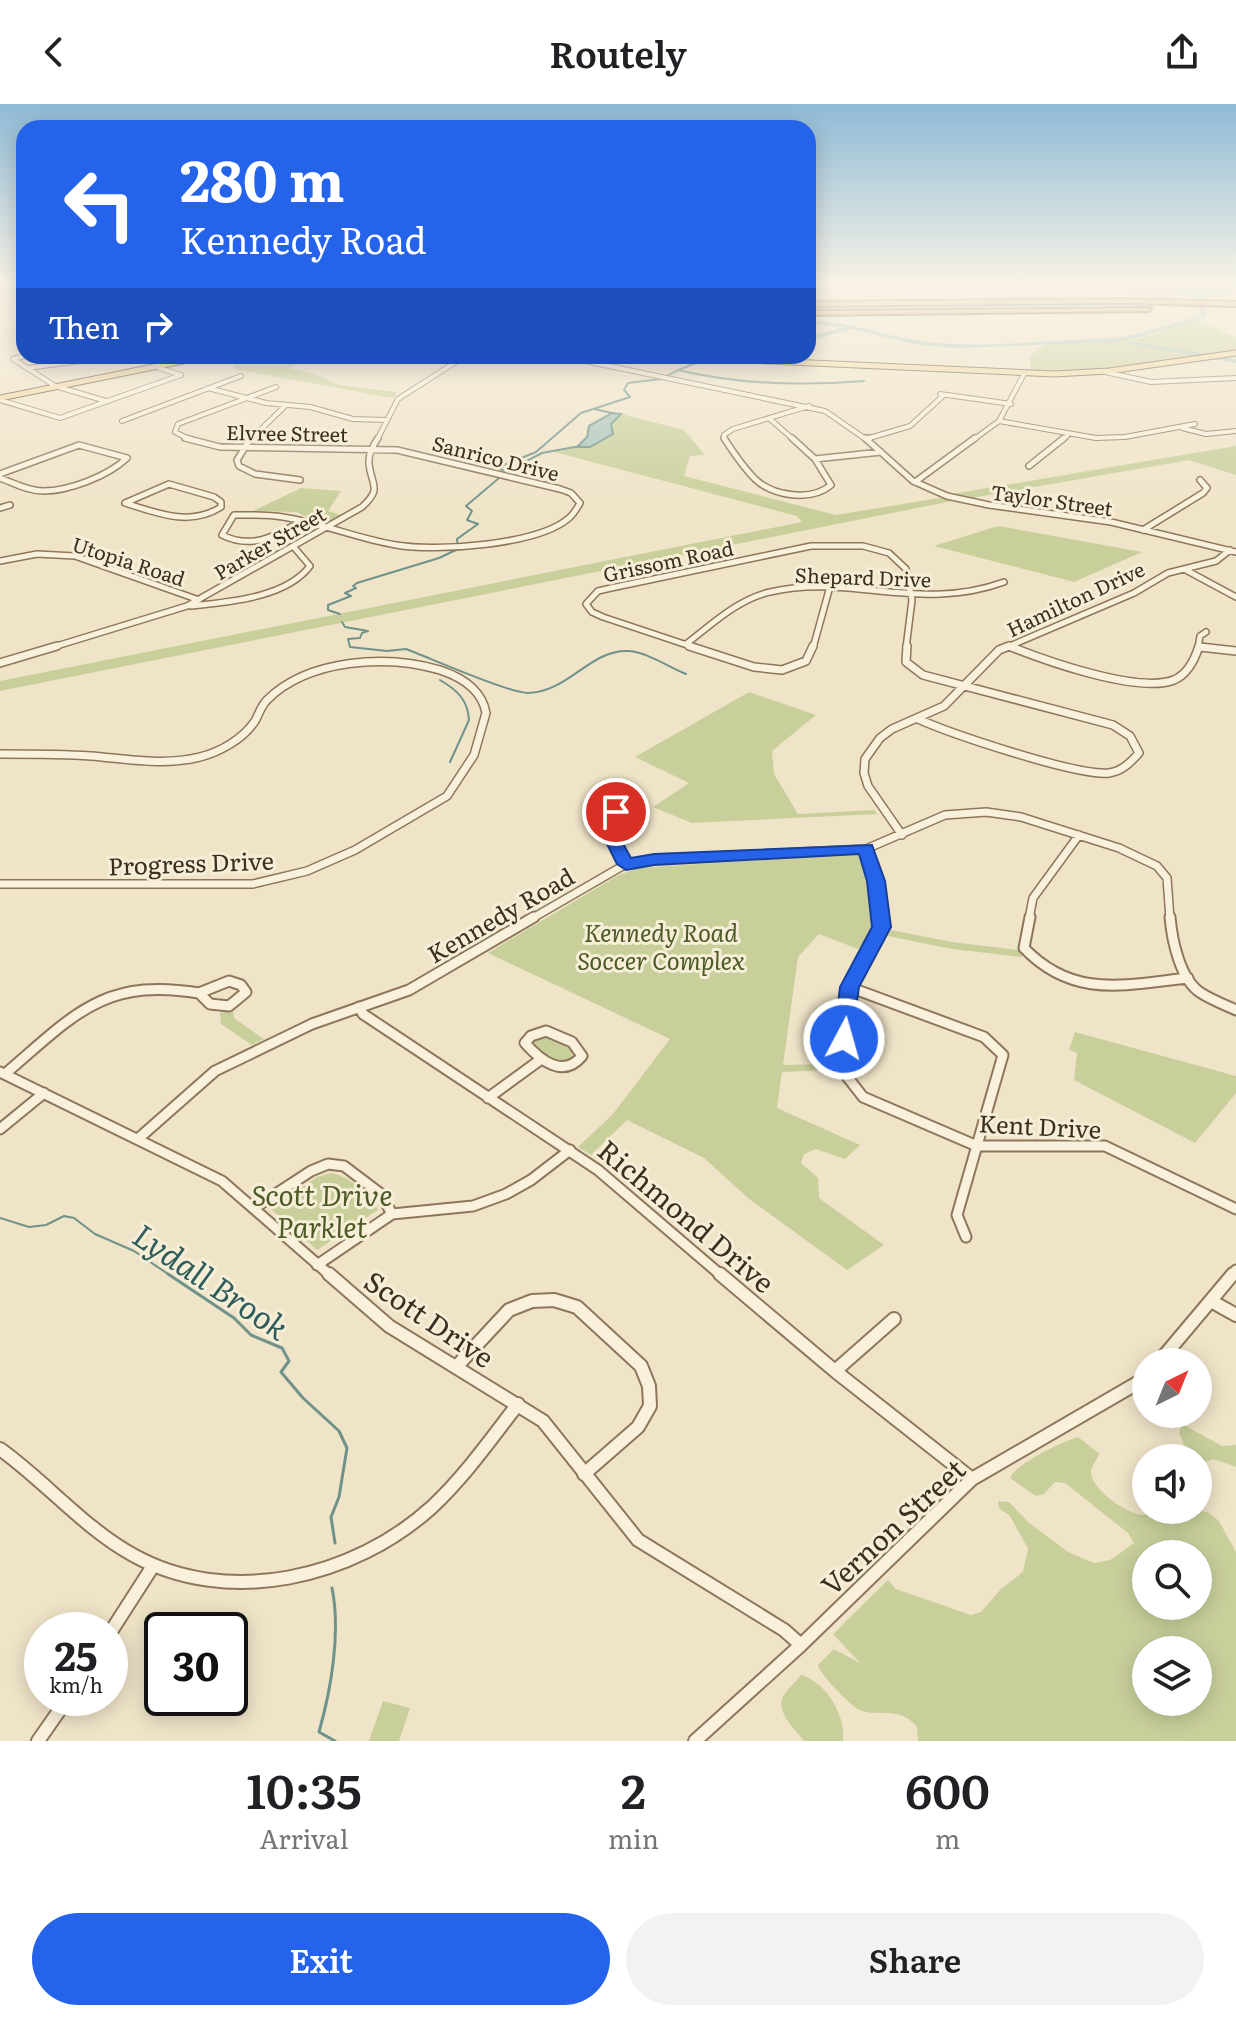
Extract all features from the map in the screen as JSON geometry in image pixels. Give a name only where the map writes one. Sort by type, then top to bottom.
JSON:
[{"type":"main road","points":[[815,364],[1024,374],[1105,372],[1203,357]]},
{"type":"main road","points":[[0,399],[175,364]]},
{"type":"street","points":[[21,364],[55,386],[107,402]]},
{"type":"street","points":[[27,368],[57,364]]},
{"type":"street","points":[[372,449],[403,395],[452,364]]},
{"type":"street","name":"Taylor Street","points":[[601,364],[809,406],[840,418],[915,482],[1001,509],[1095,519],[1233,551]]},
{"type":"street","points":[[0,399],[60,418],[181,375],[159,368]]},
{"type":"street","points":[[1105,372],[1130,380],[1236,378]]},
{"type":"street","points":[[915,482],[999,421],[1011,404],[1024,374]]},
{"type":"street","points":[[122,421],[241,376]]},
{"type":"street","name":"Elvree Street","points":[[276,387],[183,420],[175,432],[198,443],[244,447],[372,449]]},
{"type":"street","points":[[208,388],[285,406],[310,407],[353,419],[387,420]]},
{"type":"street","points":[[866,439],[902,431],[930,412],[941,394],[1011,404]]},
{"type":"street","points":[[285,406],[244,447],[237,460],[245,470],[300,480]]},
{"type":"street","points":[[770,419],[815,459],[831,485],[823,492],[801,495],[757,482],[724,435],[770,419],[809,406]]},
{"type":"street","points":[[999,421],[1067,436],[1110,438],[1195,424]]},
{"type":"street","points":[[1181,428],[1206,434],[1236,431]]},
{"type":"street","points":[[1029,466],[1067,436]]},
{"type":"street","points":[[79,445],[127,458],[127,461],[106,472],[52,491],[38,491],[0,476],[79,445]]},
{"type":"street","name":"Sanrico Drive","points":[[216,511],[302,521],[400,546],[458,544],[530,536],[578,509],[580,503],[571,493],[406,451],[372,449]]},
{"type":"street","name":"Parker Street","points":[[0,663],[187,606],[326,528],[362,507],[375,491],[369,459],[372,449]]},
{"type":"street","points":[[815,459],[881,452]]},
{"type":"street","points":[[1143,530],[1163,515],[1207,491],[1200,480]]},
{"type":"street","points":[[169,484],[214,497],[221,502],[216,511],[177,518],[125,501],[169,484]]},
{"type":"street","points":[[0,508],[10,505]]},
{"type":"street","points":[[234,515],[222,535],[241,543],[264,541],[302,521]]},
{"type":"street","name":"Grissom Road","points":[[829,590],[811,654],[806,661],[782,670],[754,667],[603,617],[592,612],[586,604],[598,591],[611,588],[828,543],[861,545],[890,556],[907,570],[913,612],[906,662],[923,675],[963,687]]},
{"type":"street","points":[[187,606],[275,588],[302,578],[310,566],[293,546]]},
{"type":"street","name":"Hamilton Drive","points":[[902,835],[868,786],[864,773],[865,759],[880,738],[892,729],[936,711],[990,659],[1009,646],[1134,593],[1168,573],[1216,561],[1233,551]]},
{"type":"street","name":"Utopia Road","points":[[0,561],[37,554],[75,556],[199,600]]},
{"type":"street","points":[[1183,569],[1236,597]]},
{"type":"street","name":"Shepard Drive","points":[[686,644],[757,596],[785,589],[959,595],[991,589],[1004,582]]},
{"type":"street","points":[[1009,646],[1065,665],[1155,684],[1169,683],[1190,667],[1200,647],[1200,636],[1206,632]]},
{"type":"street","points":[[1200,647],[1236,651]]},
{"type":"street","name":"Progress Drive","points":[[0,754],[80,755],[147,762],[202,757],[235,740],[253,724],[265,701],[280,689],[312,674],[358,664],[407,663],[448,673],[476,691],[486,707],[483,730],[455,787],[447,796],[338,861],[283,880],[253,884],[0,884]]},
{"type":"street","points":[[918,719],[1084,772],[1106,773],[1126,769],[1139,753],[1137,743],[1128,733],[1113,725],[963,687]]},
{"type":"street","points":[[626,864],[610,839],[610,820],[625,804],[639,801]]},
{"type":"street","name":"Kennedy Road","points":[[139,1138],[215,1071],[312,1024],[409,990],[626,864],[654,859],[866,849],[945,815],[1007,813],[1142,857],[1157,866],[1167,878],[1172,938],[1188,978]]},
{"type":"street","points":[[1079,835],[1033,898],[1024,948],[1037,965],[1051,975],[1078,984],[1118,985],[1188,978],[1198,992],[1236,1010]]},
{"type":"street","name":"Kent Drive","points":[[866,849],[876,881],[882,927],[849,987],[842,1070],[863,1097],[977,1146],[1105,1146],[1236,1209]]},
{"type":"street","points":[[2,1073],[85,1010],[128,989],[157,987],[199,993],[229,981],[241,985],[246,992],[229,1007],[217,1007],[206,1002],[199,993]]},
{"type":"street","points":[[849,987],[984,1037],[1003,1055],[957,1215],[966,1237]]},
{"type":"street","name":"Richmond Drive","points":[[359,1007],[363,1014],[570,1150],[636,1201],[835,1371],[972,1479]]},
{"type":"street","points":[[544,1030],[570,1041],[580,1049],[582,1056],[576,1063],[564,1068],[540,1060],[525,1043],[531,1033],[544,1030]]},
{"type":"street","points":[[488,1098],[540,1060]]},
{"type":"street","name":"Scott Drive","points":[[2,1073],[207,1172],[254,1208],[389,1326],[543,1421],[638,1540],[784,1630],[801,1645]]},
{"type":"street","points":[[0,1129],[44,1093]]},
{"type":"street","points":[[317,1265],[392,1214],[473,1206],[531,1180],[570,1150]]},
{"type":"street","points":[[254,1208],[311,1171],[328,1164],[344,1166],[381,1194],[392,1214]]},
{"type":"street","points":[[1171,1348],[1236,1270]]},
{"type":"street","points":[[456,1367],[509,1310],[532,1301],[554,1300],[577,1307],[641,1366],[649,1386],[650,1406],[638,1427],[584,1474]]},
{"type":"street","points":[[1211,1301],[1236,1315]]},
{"type":"street","points":[[835,1371],[894,1319]]},
{"type":"street","name":"Vernon Street","points":[[695,1741],[801,1645],[972,1479],[1132,1386]]},
{"type":"street","points":[[0,1449],[115,1543],[153,1566],[214,1580],[261,1582],[306,1575],[351,1559],[420,1518],[452,1486],[518,1404]]},
{"type":"street","points":[[123,1612],[153,1566]]},
{"type":"street","points":[[38,1741],[55,1716]]},
{"type":"green space","points":[[1030,357],[1193,357],[1109,370],[1031,373]]},
{"type":"green space","points":[[233,364],[298,364],[289,368],[317,375],[338,385],[397,392],[393,398],[234,369]]},
{"type":"green space","points":[[621,414],[684,430],[705,455],[690,456],[684,476],[836,515],[945,497],[957,500],[0,691],[0,681],[802,522],[797,516],[554,452],[591,440]]},
{"type":"green space","points":[[1236,446],[1236,475],[1189,460],[966,499],[952,494]]},
{"type":"green space","points":[[301,488],[341,491],[328,511],[344,516],[327,525],[296,512],[253,511]]},
{"type":"green space","points":[[998,526],[1142,552],[1074,582],[934,546]]},
{"type":"green space","points":[[749,692],[816,715],[772,751],[774,774],[798,814],[875,810],[877,814],[692,823],[653,807],[689,783],[635,757]]},
{"type":"green space","name":"Kennedy Road Soccer Complex","points":[[860,856],[872,893],[872,926],[858,949],[819,934],[798,957],[783,1065],[831,1064],[831,1070],[782,1072],[777,1108],[860,1145],[845,1159],[816,1149],[804,1154],[801,1163],[818,1178],[819,1198],[884,1245],[847,1270],[748,1198],[704,1158],[627,1120],[591,1155],[578,1147],[613,1114],[670,1039],[488,953],[617,876],[637,868]]},
{"type":"green space","points":[[891,930],[952,942],[1019,950],[1022,957],[952,949],[888,936]]},
{"type":"green space","points":[[233,1010],[234,1018],[264,1039],[252,1045],[221,1024],[220,1013]]},
{"type":"green space","points":[[1075,1032],[1236,1076],[1236,1093],[1195,1143],[1074,1080],[1077,1053],[1069,1050]]},
{"type":"green space","points":[[544,1035],[551,1036],[571,1050],[573,1059],[558,1062],[535,1049],[534,1040]]},
{"type":"green space","name":"Scott Drive Parklet","points":[[331,1173],[359,1187],[378,1210],[317,1250],[271,1209],[317,1177]]},
{"type":"green space","points":[[1181,1428],[1189,1428],[1222,1446],[1236,1445],[1236,1467],[1212,1459],[1212,1444],[1184,1444],[1179,1433]]},
{"type":"green space","points":[[1078,1437],[1099,1453],[1091,1471],[1092,1478],[1103,1493],[1132,1512],[1132,1524],[1212,1524],[1212,1515],[1219,1521],[1236,1552],[1236,1741],[918,1741],[917,1727],[910,1720],[897,1714],[860,1710],[820,1669],[818,1665],[834,1649],[860,1663],[833,1634],[888,1580],[896,1589],[971,1615],[981,1612],[1001,1589],[1023,1572],[1028,1549],[1010,1516],[999,1508],[998,1501],[1009,1502],[1028,1522],[1068,1552],[1094,1563],[1110,1560],[1132,1544],[1132,1620],[1212,1620],[1212,1540],[1132,1540],[1128,1533],[1065,1483],[1055,1482],[1044,1494],[1036,1496],[1010,1478],[1029,1460]]},
{"type":"green space","points":[[801,1675],[819,1685],[832,1701],[841,1721],[843,1741],[804,1741],[787,1720],[782,1701]]},
{"type":"green space","points":[[383,1701],[410,1708],[399,1741],[369,1741]]},
{"type":"water","points":[[612,413],[621,414],[611,424],[613,434],[590,447],[577,447],[587,437],[589,426]]},
{"type":"waterway","points":[[1215,357],[1236,361]]},
{"type":"waterway","points":[[678,370],[694,364]]},
{"type":"waterway","points":[[667,376],[678,370]]},
{"type":"waterway","points":[[678,370],[724,379],[771,383],[864,381]]},
{"type":"waterway","points":[[503,473],[505,471],[500,469],[504,465],[536,452],[581,413],[630,397],[624,390],[628,383],[661,379]]},
{"type":"waterway","points":[[594,409],[612,413]]},
{"type":"waterway","points":[[506,472],[542,453],[580,446]]},
{"type":"waterway","points":[[340,614],[328,610],[328,605],[351,596],[345,593],[356,588],[353,586],[357,583],[439,558],[458,549],[457,539],[478,524],[467,520],[472,511],[466,506],[499,478]]},
{"type":"waterway","points":[[342,622],[345,627],[368,631],[362,633],[360,638],[348,639],[350,647],[387,651],[406,649],[487,681],[528,693],[556,686],[591,663],[615,652],[643,654],[686,674]]},
{"type":"waterway","points":[[440,680],[460,696],[469,720],[450,762]]},
{"type":"waterway","name":"Lydall Brook","points":[[0,1218],[29,1227],[46,1225],[64,1216],[74,1218],[95,1234],[134,1251],[171,1276]]},
{"type":"waterway","name":"Lydall Brook","points":[[171,1276],[234,1318],[251,1335],[282,1348],[289,1361],[281,1372],[303,1398],[339,1431],[347,1448],[339,1497],[331,1517],[335,1543]]},
{"type":"waterway","name":"Lydall Brook","points":[[332,1588],[335,1605],[333,1661],[319,1732],[335,1741]]},
{"type":"route","points":[[616,812],[608,830],[610,839],[626,864],[654,859],[866,849],[876,881],[882,927],[849,987],[844,1039]]}]
